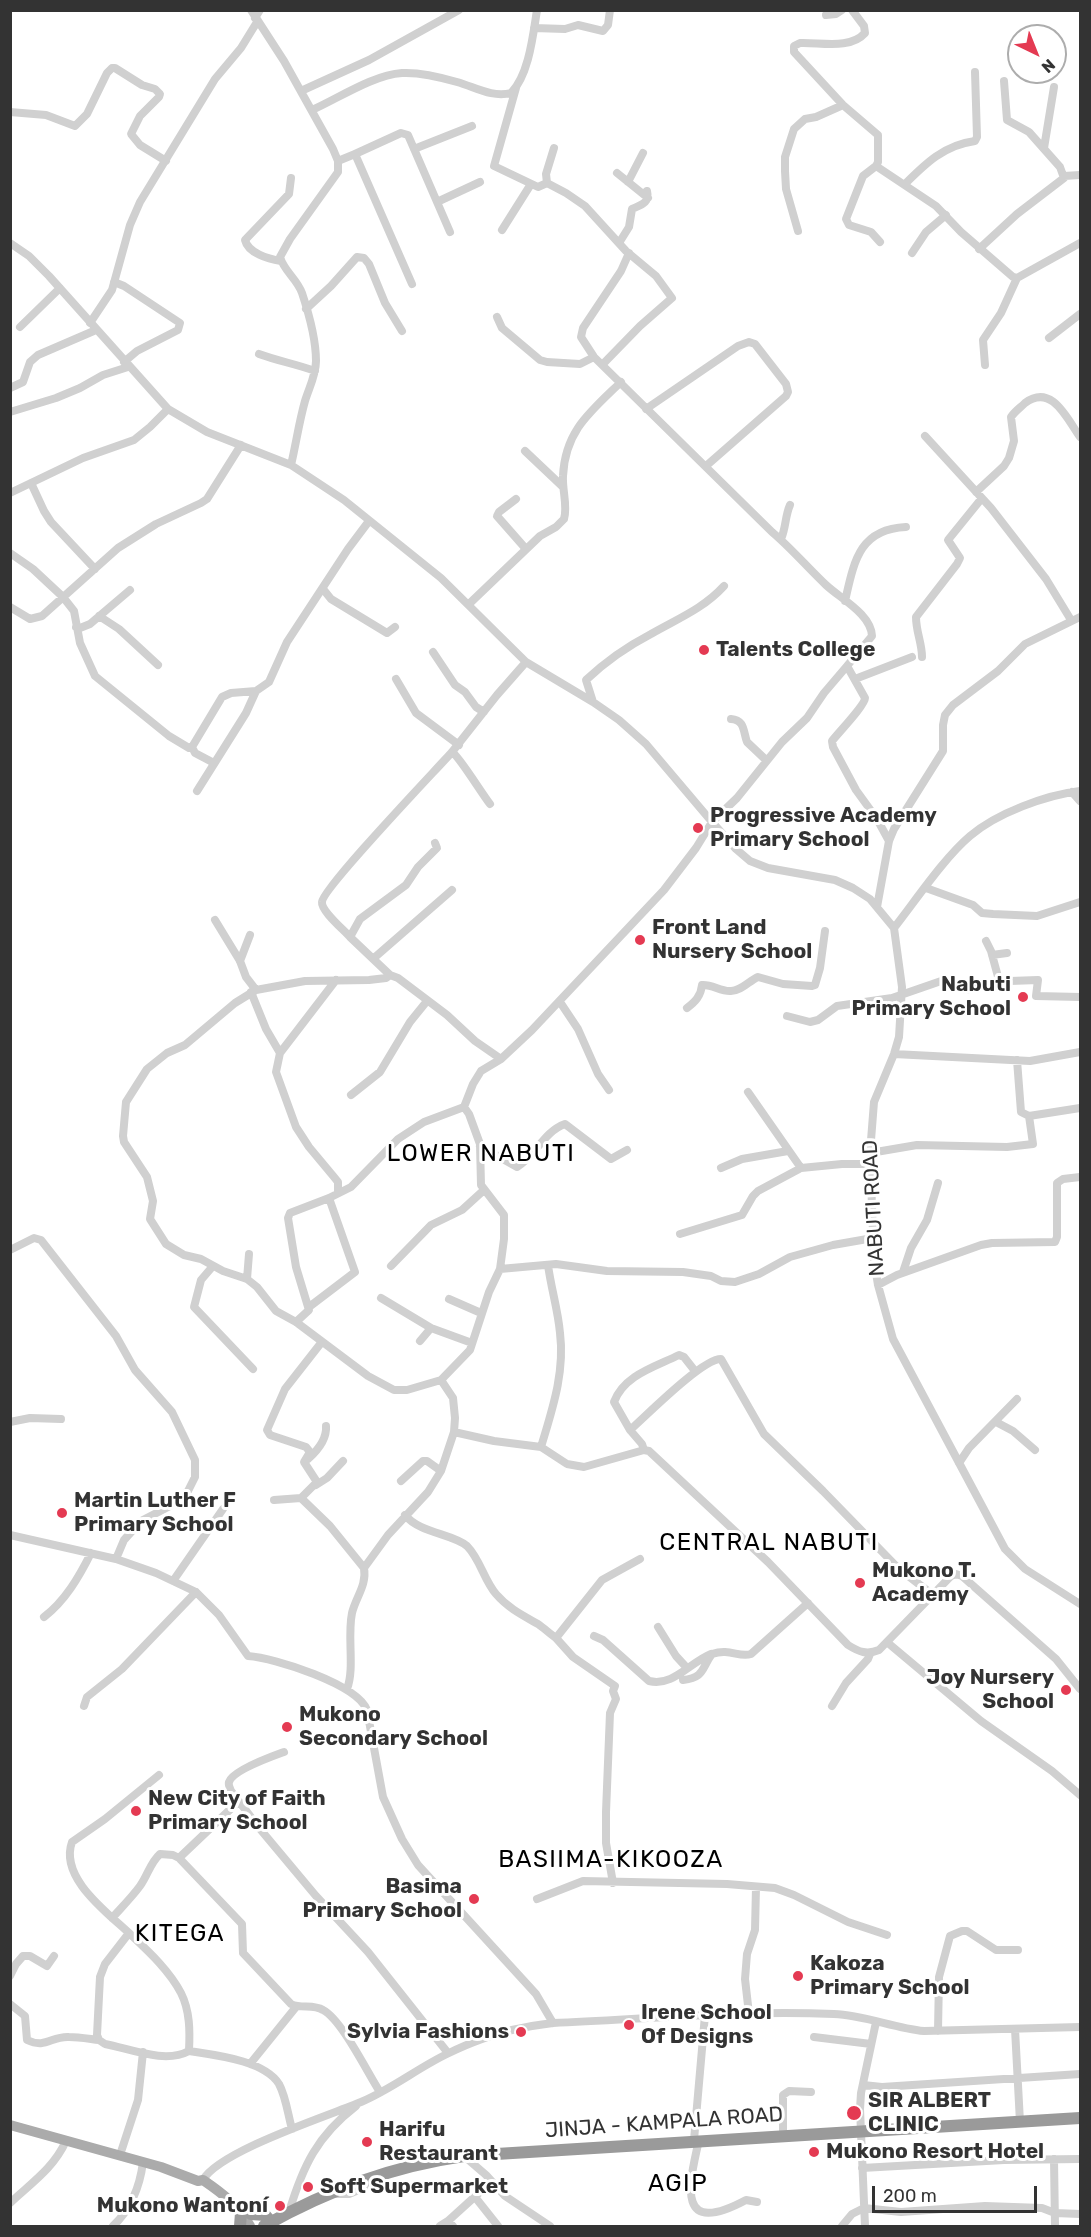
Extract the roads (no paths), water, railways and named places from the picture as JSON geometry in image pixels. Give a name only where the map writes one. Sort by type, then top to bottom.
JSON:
[{"type":"highway","name":"JINJA - KAMPALA ROAD","points":[[265,2225],[329,2195],[393,2170],[464,2156],[1080,2118]]},
{"type":"highway","points":[[240,2226],[247,2218],[265,2215],[265,2225]]},
{"type":"main road","points":[[10,2125],[202,2179],[226,2190],[247,2218]]},
{"type":"street","points":[[301,91],[369,60],[459,10]]},
{"type":"street","points":[[312,110],[372,81],[391,75],[423,74],[457,82],[496,96],[511,93],[521,79],[537,10]]},
{"type":"street","points":[[534,28],[565,28],[578,25],[603,31],[608,25],[610,10]]},
{"type":"street","points":[[826,15],[836,14],[842,10]]},
{"type":"street","points":[[852,10],[864,26],[863,36],[846,43],[800,43],[794,49],[795,55],[843,105],[878,137],[876,166],[863,176],[846,219],[849,225],[871,232],[880,242]]},
{"type":"street","points":[[256,15],[312,110],[338,161],[338,172],[334,180],[281,254],[281,261],[298,284],[314,341],[315,371],[303,408],[291,465]]},
{"type":"street","points":[[90,323],[108,297],[114,282],[134,213],[215,79],[241,48],[256,15]]},
{"type":"street","points":[[10,112],[46,115],[76,126],[87,114],[107,73],[115,68],[142,85],[155,89],[160,94],[140,116],[131,134],[140,144],[166,161]]},
{"type":"street","points":[[905,184],[934,156],[962,142],[975,141],[977,137],[975,72]]},
{"type":"street","points":[[1004,81],[1007,120],[1029,132],[1060,167],[1064,176]]},
{"type":"street","points":[[516,87],[494,166],[538,187],[547,183],[566,192],[585,206],[629,253],[656,276],[672,298],[640,326],[603,364]]},
{"type":"street","points":[[1044,148],[1054,87]]},
{"type":"street","points":[[798,231],[786,189],[785,171],[785,157],[794,129],[805,119],[816,117],[843,105]]},
{"type":"street","points":[[414,149],[471,126]]},
{"type":"street","points":[[338,161],[401,133],[408,135],[450,232]]},
{"type":"street","points":[[547,183],[546,174],[554,148]]},
{"type":"street","points":[[628,182],[643,153]]},
{"type":"street","points":[[355,154],[412,284]]},
{"type":"street","points":[[876,166],[905,184],[946,215],[980,249],[1017,278]]},
{"type":"street","points":[[617,173],[648,194],[645,203],[632,209],[628,227],[619,243]]},
{"type":"street","points":[[980,249],[1017,214],[1064,176],[1080,175]]},
{"type":"street","points":[[281,261],[265,257],[248,247],[245,240],[289,194],[291,178]]},
{"type":"street","points":[[437,202],[480,182]]},
{"type":"street","points":[[502,230],[531,184]]},
{"type":"street","points":[[912,253],[926,232],[946,215]]},
{"type":"street","points":[[10,243],[28,256],[60,288],[168,409],[207,432],[291,465],[335,494],[441,578],[526,662],[619,720],[646,744],[712,822],[750,861],[768,868],[835,880],[853,888],[877,907],[894,928],[957,849],[980,827],[1012,811],[1061,794],[1076,792],[1080,801]]},
{"type":"street","points":[[985,365],[983,340],[1001,313],[1017,278],[1080,243]]},
{"type":"street","points":[[296,1322],[308,1313],[309,1307],[296,1267],[288,1218],[294,1210],[329,1198],[355,1184],[386,1150],[419,1124],[464,1107],[481,1071],[501,1059],[560,1002],[664,891],[712,822],[736,798],[766,760],[807,718],[824,693],[870,640],[872,633],[861,615],[826,586],[798,555],[646,409],[594,357],[581,337],[621,271],[629,253]]},
{"type":"street","points":[[306,309],[357,257],[364,258],[402,331]]},
{"type":"street","points":[[10,412],[80,388],[126,364],[137,351],[178,330],[180,323],[124,286],[114,282]]},
{"type":"street","points":[[20,327],[60,288]]},
{"type":"street","points":[[1049,338],[1080,314]]},
{"type":"street","points":[[497,317],[502,328],[540,360],[580,364],[594,357]]},
{"type":"street","points":[[10,388],[23,382],[30,362],[38,355],[96,330]]},
{"type":"street","points":[[646,409],[738,346],[749,342],[755,344],[786,384],[788,392],[706,466]]},
{"type":"street","points":[[259,354],[315,371]]},
{"type":"street","points":[[469,604],[526,549],[564,519],[566,515],[562,486],[565,460],[574,431],[621,382]]},
{"type":"street","points":[[922,657],[922,644],[917,632],[916,617],[960,558],[948,540],[979,495],[1004,466],[1014,441],[1011,417],[1029,400],[1039,397],[1051,399],[1058,404],[1080,437]]},
{"type":"street","points":[[10,493],[83,458],[134,440],[168,409]]},
{"type":"street","points":[[925,436],[979,495],[1046,579],[1071,620]]},
{"type":"street","points":[[10,607],[25,617],[34,619],[42,616],[118,548],[156,524],[207,498],[241,445]]},
{"type":"street","points":[[525,451],[562,486]]},
{"type":"street","points":[[31,483],[51,522],[95,569]]},
{"type":"street","points":[[516,499],[497,516],[526,549]]},
{"type":"street","points":[[781,539],[785,531],[785,516],[790,505]]},
{"type":"street","points":[[192,747],[222,697],[231,693],[256,691],[272,679],[287,642],[369,521]]},
{"type":"street","points":[[845,601],[857,556],[864,544],[874,535],[895,527],[906,526]]},
{"type":"street","points":[[10,553],[33,569],[63,597],[74,611],[80,642],[95,676],[169,736],[189,748],[192,747]]},
{"type":"street","points":[[593,702],[586,680],[600,667],[650,634],[711,601],[724,586]]},
{"type":"street","points":[[322,589],[331,599],[387,633],[395,627]]},
{"type":"street","points":[[76,627],[83,627],[130,590]]},
{"type":"street","points":[[99,616],[119,628],[158,665]]},
{"type":"street","points":[[877,907],[889,841],[894,829],[943,751],[945,715],[953,705],[998,671],[1024,644],[1080,617]]},
{"type":"street","points":[[433,652],[455,685],[484,712]]},
{"type":"street","points":[[855,679],[912,657]]},
{"type":"street","points":[[501,1059],[489,1052],[447,1015],[398,978],[390,975],[326,913],[322,900],[340,875],[459,744],[526,662]]},
{"type":"street","points":[[847,666],[866,700],[841,728],[832,741],[833,747],[856,790],[877,819],[889,841]]},
{"type":"street","points":[[396,679],[416,713],[459,744]]},
{"type":"street","points":[[197,791],[246,713],[256,691]]},
{"type":"street","points":[[731,718],[741,723],[745,729],[747,742],[766,760]]},
{"type":"street","points":[[192,747],[195,753],[214,763]]},
{"type":"street","points":[[452,752],[459,756],[464,768],[490,804]]},
{"type":"street","points":[[351,937],[360,919],[406,885],[418,867],[437,848],[435,843]]},
{"type":"street","points":[[926,888],[974,905],[982,913],[1037,916],[1080,902]]},
{"type":"street","points":[[374,958],[452,890]]},
{"type":"street","points":[[215,920],[240,961],[254,992],[266,1029],[279,1053],[277,1078],[296,1127],[309,1147],[338,1182],[338,1193]]},
{"type":"street","name":"NABUTI ROAD","points":[[894,928],[902,994],[899,1036],[874,1102],[870,1153],[873,1238],[878,1285],[893,1339],[1005,1549],[1025,1569],[1080,1604]]},
{"type":"street","points":[[687,1008],[696,1001],[702,985],[709,984],[729,992],[758,977],[803,987],[815,985],[820,969],[825,931]]},
{"type":"street","points":[[240,961],[250,936]]},
{"type":"street","points":[[986,941],[1000,984]]},
{"type":"street","points":[[992,955],[1007,953]]},
{"type":"street","points":[[390,975],[386,978],[369,980],[305,981],[254,992],[234,1003],[185,1045],[167,1053],[150,1066],[123,1110],[124,1142],[147,1177],[153,1195],[150,1219],[166,1244],[184,1256],[201,1259],[247,1280],[257,1287],[276,1311],[296,1322],[321,1343],[351,1361],[368,1376],[394,1390],[407,1390],[441,1380],[470,1350],[481,1313],[500,1269],[504,1239],[504,1215],[481,1185],[480,1146],[469,1114],[464,1107]]},
{"type":"street","points":[[279,1053],[336,980]]},
{"type":"street","points":[[787,1016],[810,1022],[818,1020],[837,1006],[892,998],[944,980],[966,990],[1010,981],[1038,980],[1036,996],[1080,997]]},
{"type":"street","points":[[351,1095],[380,1072],[410,1022],[427,1001]]},
{"type":"street","points":[[560,1002],[578,1029],[598,1074],[609,1090]]},
{"type":"street","points":[[894,1054],[1030,1061],[1080,1052]]},
{"type":"street","points":[[1017,1060],[1021,1112],[1029,1116],[1080,1107]]},
{"type":"street","points":[[748,1092],[801,1168]]},
{"type":"street","points":[[870,1153],[917,1145],[1007,1147],[1033,1144],[1029,1116]]},
{"type":"street","points":[[480,1146],[517,1167],[533,1154],[550,1132],[565,1124],[611,1160],[627,1150]]},
{"type":"street","points":[[721,1168],[742,1159],[788,1151]]},
{"type":"street","points":[[680,1234],[742,1215],[758,1191],[801,1168],[870,1164]]},
{"type":"street","points":[[878,1285],[903,1272],[981,1245],[1055,1242],[1057,1237],[1057,1183],[1063,1179],[1080,1177]]},
{"type":"street","points":[[903,1272],[911,1248],[927,1220],[938,1183]]},
{"type":"street","points":[[391,1266],[431,1225],[462,1210],[484,1190]]},
{"type":"street","points":[[309,1307],[355,1272],[329,1198]]},
{"type":"street","points":[[10,1251],[34,1238],[38,1238],[46,1247],[116,1336],[135,1370],[172,1412],[195,1461],[195,1477],[188,1491],[170,1506],[141,1521],[124,1540],[116,1559]]},
{"type":"street","points":[[500,1269],[548,1265],[607,1272],[683,1272],[735,1282],[759,1274],[777,1263],[801,1254],[833,1245],[873,1238]]},
{"type":"street","points":[[247,1280],[249,1254]]},
{"type":"street","points":[[541,1447],[555,1405],[560,1374],[560,1333],[548,1265]]},
{"type":"street","points":[[213,1266],[201,1280],[194,1307],[253,1369]]},
{"type":"street","points":[[381,1298],[431,1328],[472,1342]]},
{"type":"street","points":[[448,1299],[481,1313]]},
{"type":"street","points":[[420,1341],[431,1328]]},
{"type":"street","points":[[304,1462],[310,1452],[306,1447],[270,1435],[267,1427],[285,1389],[321,1343]]},
{"type":"street","points":[[644,1450],[614,1402],[631,1379],[679,1355],[684,1357],[695,1371]]},
{"type":"street","points":[[630,1430],[695,1371],[715,1359],[721,1359],[764,1434],[824,1491],[898,1568],[933,1594]]},
{"type":"street","points":[[364,1568],[405,1515],[428,1492],[441,1471],[454,1432],[453,1398],[441,1380]]},
{"type":"street","points":[[958,1463],[969,1448],[1017,1399]]},
{"type":"street","points":[[10,1422],[30,1418],[62,1419]]},
{"type":"street","points":[[996,1422],[1013,1431],[1035,1450]]},
{"type":"street","points":[[304,1462],[317,1450],[326,1434],[326,1426]]},
{"type":"street","points":[[454,1432],[494,1441],[541,1447],[567,1464],[584,1467],[644,1450],[649,1451],[768,1562],[848,1645],[858,1651],[870,1654],[879,1650],[951,1576],[956,1574],[962,1576],[1054,1657],[1080,1689]]},
{"type":"street","points":[[274,1500],[301,1498],[344,1461]]},
{"type":"street","points":[[401,1481],[423,1461],[427,1461],[441,1471]]},
{"type":"street","points":[[304,1462],[317,1482],[316,1485]]},
{"type":"street","points":[[301,1498],[330,1526],[364,1568],[366,1577],[351,1620],[350,1679],[347,1689]]},
{"type":"street","points":[[173,1581],[223,1509]]},
{"type":"street","points":[[405,1515],[408,1520],[433,1533],[464,1544],[491,1587],[510,1609],[537,1624],[556,1638],[573,1657],[615,1686],[616,1699],[610,1713],[606,1812],[606,1843],[613,1883]]},
{"type":"street","points":[[10,1535],[116,1559],[173,1581],[196,1592],[219,1615],[248,1656],[259,1657],[310,1673],[347,1689],[365,1706],[383,1797],[418,1865],[536,1994],[553,2023]]},
{"type":"street","points":[[44,1617],[55,1609],[69,1592],[91,1553]]},
{"type":"street","points":[[556,1638],[602,1580],[640,1559]]},
{"type":"street","points":[[84,1706],[87,1696],[123,1669],[196,1592]]},
{"type":"street","points":[[594,1636],[603,1640],[649,1681],[658,1683],[674,1678],[700,1659],[712,1654],[728,1650],[747,1656],[751,1654],[808,1604]]},
{"type":"street","points":[[658,1627],[676,1656],[687,1668]]},
{"type":"street","points":[[888,1643],[981,1721],[1052,1771],[1080,1795]]},
{"type":"street","points":[[682,1680],[700,1675],[712,1654]]},
{"type":"street","points":[[832,1706],[846,1683],[870,1654]]},
{"type":"street","points":[[284,1752],[256,1763],[229,1781],[228,1785],[238,1801],[316,1896],[368,1952],[448,2053]]},
{"type":"street","points":[[159,1775],[72,1842],[70,1856],[77,1878],[88,1894],[171,1978],[182,1995],[188,2012],[189,2051]]},
{"type":"street","points":[[179,1858],[238,1801]]},
{"type":"street","points":[[112,1918],[141,1885],[149,1872],[151,1862],[160,1854],[165,1853],[179,1858],[242,1924],[243,1953],[278,1992],[296,2007],[315,2007],[330,2015],[340,2025],[380,2092]]},
{"type":"street","points":[[537,1899],[583,1881],[775,1888],[848,1922],[887,1935]]},
{"type":"street","points":[[749,2014],[745,1979],[747,1954],[755,1930],[756,1887]]},
{"type":"street","points":[[938,2031],[939,1977],[950,1936],[967,1931],[996,1950],[1018,1950]]},
{"type":"street","points":[[99,2040],[96,2028],[100,1977],[105,1964],[129,1934]]},
{"type":"street","points":[[10,1976],[23,1956],[30,1956],[47,1966],[54,1956]]},
{"type":"street","points":[[10,2004],[25,2016],[27,2040],[35,2044],[70,2037],[99,2040],[105,2044],[143,2052],[176,2056],[189,2051],[250,2064],[274,2078],[279,2085],[292,2129]]},
{"type":"street","points":[[250,2064],[296,2007]]},
{"type":"street","points":[[202,2179],[243,2151],[362,2102],[448,2053],[521,2027],[553,2023],[705,2015],[836,2014],[902,2029],[938,2031],[1080,2027]]},
{"type":"street","points":[[705,2015],[697,2140],[690,2198],[693,2207],[699,2213],[708,2215],[731,2209],[746,2200],[757,2202]]},
{"type":"street","points":[[866,2226],[861,2130],[863,2085],[876,2022]]},
{"type":"street","points":[[1015,2029],[1020,2122]]},
{"type":"street","points":[[814,2037],[871,2044]]},
{"type":"street","points":[[120,2155],[138,2100],[143,2052]]},
{"type":"street","points":[[863,2085],[882,2087],[1080,2074]]},
{"type":"street","points":[[783,2135],[783,2095],[789,2091],[811,2092]]},
{"type":"street","points":[[288,2214],[299,2180],[316,2146],[332,2126],[362,2102]]},
{"type":"street","points":[[10,2203],[43,2175],[56,2159],[66,2141]]},
{"type":"street","points":[[464,2156],[506,2196],[550,2226]]},
{"type":"street","points":[[1054,2159],[1055,2226]]},
{"type":"street","points":[[862,2168],[1004,2160],[1080,2159]]},
{"type":"street","points":[[113,2226],[131,2203],[141,2174],[142,2162]]},
{"type":"street","points":[[440,2226],[451,2224],[491,2182]]},
{"type":"street","points":[[475,2197],[498,2226]]},
{"type":"street","points":[[842,2226],[852,2214],[864,2208],[901,2212],[996,2206],[1042,2208],[1055,2213],[1080,2214]]},
{"type":"place","name":"Talents College","points":[[704,650]]},
{"type":"place","name":"Progressive Academy Primary School","points":[[698,828]]},
{"type":"place","name":"Front Land Nursery School","points":[[640,940]]},
{"type":"place","name":"Nabuti Primary School","points":[[1023,997]]},
{"type":"place","name":"Martin Luther F Primary School","points":[[62,1513]]},
{"type":"place","name":"Mukono T. Academy","points":[[860,1583]]},
{"type":"place","name":"Joy Nursery School","points":[[1066,1690]]},
{"type":"place","name":"Mukono Secondary School","points":[[287,1727]]},
{"type":"place","name":"New City of Faith Primary School","points":[[136,1811]]},
{"type":"place","name":"Basima Primary School","points":[[474,1899]]},
{"type":"place","name":"Kakoza Primary School","points":[[798,1976]]},
{"type":"place","name":"Irene School Of Designs","points":[[629,2025]]},
{"type":"place","name":"Sylvia Fashions","points":[[521,2032]]},
{"type":"place","name":"SIR ALBERT CLINIC","points":[[854,2113]]},
{"type":"place","name":"Harifu Restaurant","points":[[367,2142]]},
{"type":"place","name":"Mukono Resort Hotel","points":[[814,2152]]},
{"type":"place","name":"Soft Supermarket","points":[[308,2187]]},
{"type":"place","name":"Mukono Wantoní","points":[[280,2206]]},
{"type":"district","name":"LOWER NABUTI","points":[[481,1154]]},
{"type":"district","name":"CENTRAL NABUTI","points":[[769,1543]]},
{"type":"district","name":"BASIIMA-KIKOOZA","points":[[611,1860]]},
{"type":"district","name":"KITEGA","points":[[180,1934]]},
{"type":"district","name":"AGIP","points":[[678,2184]]}]
